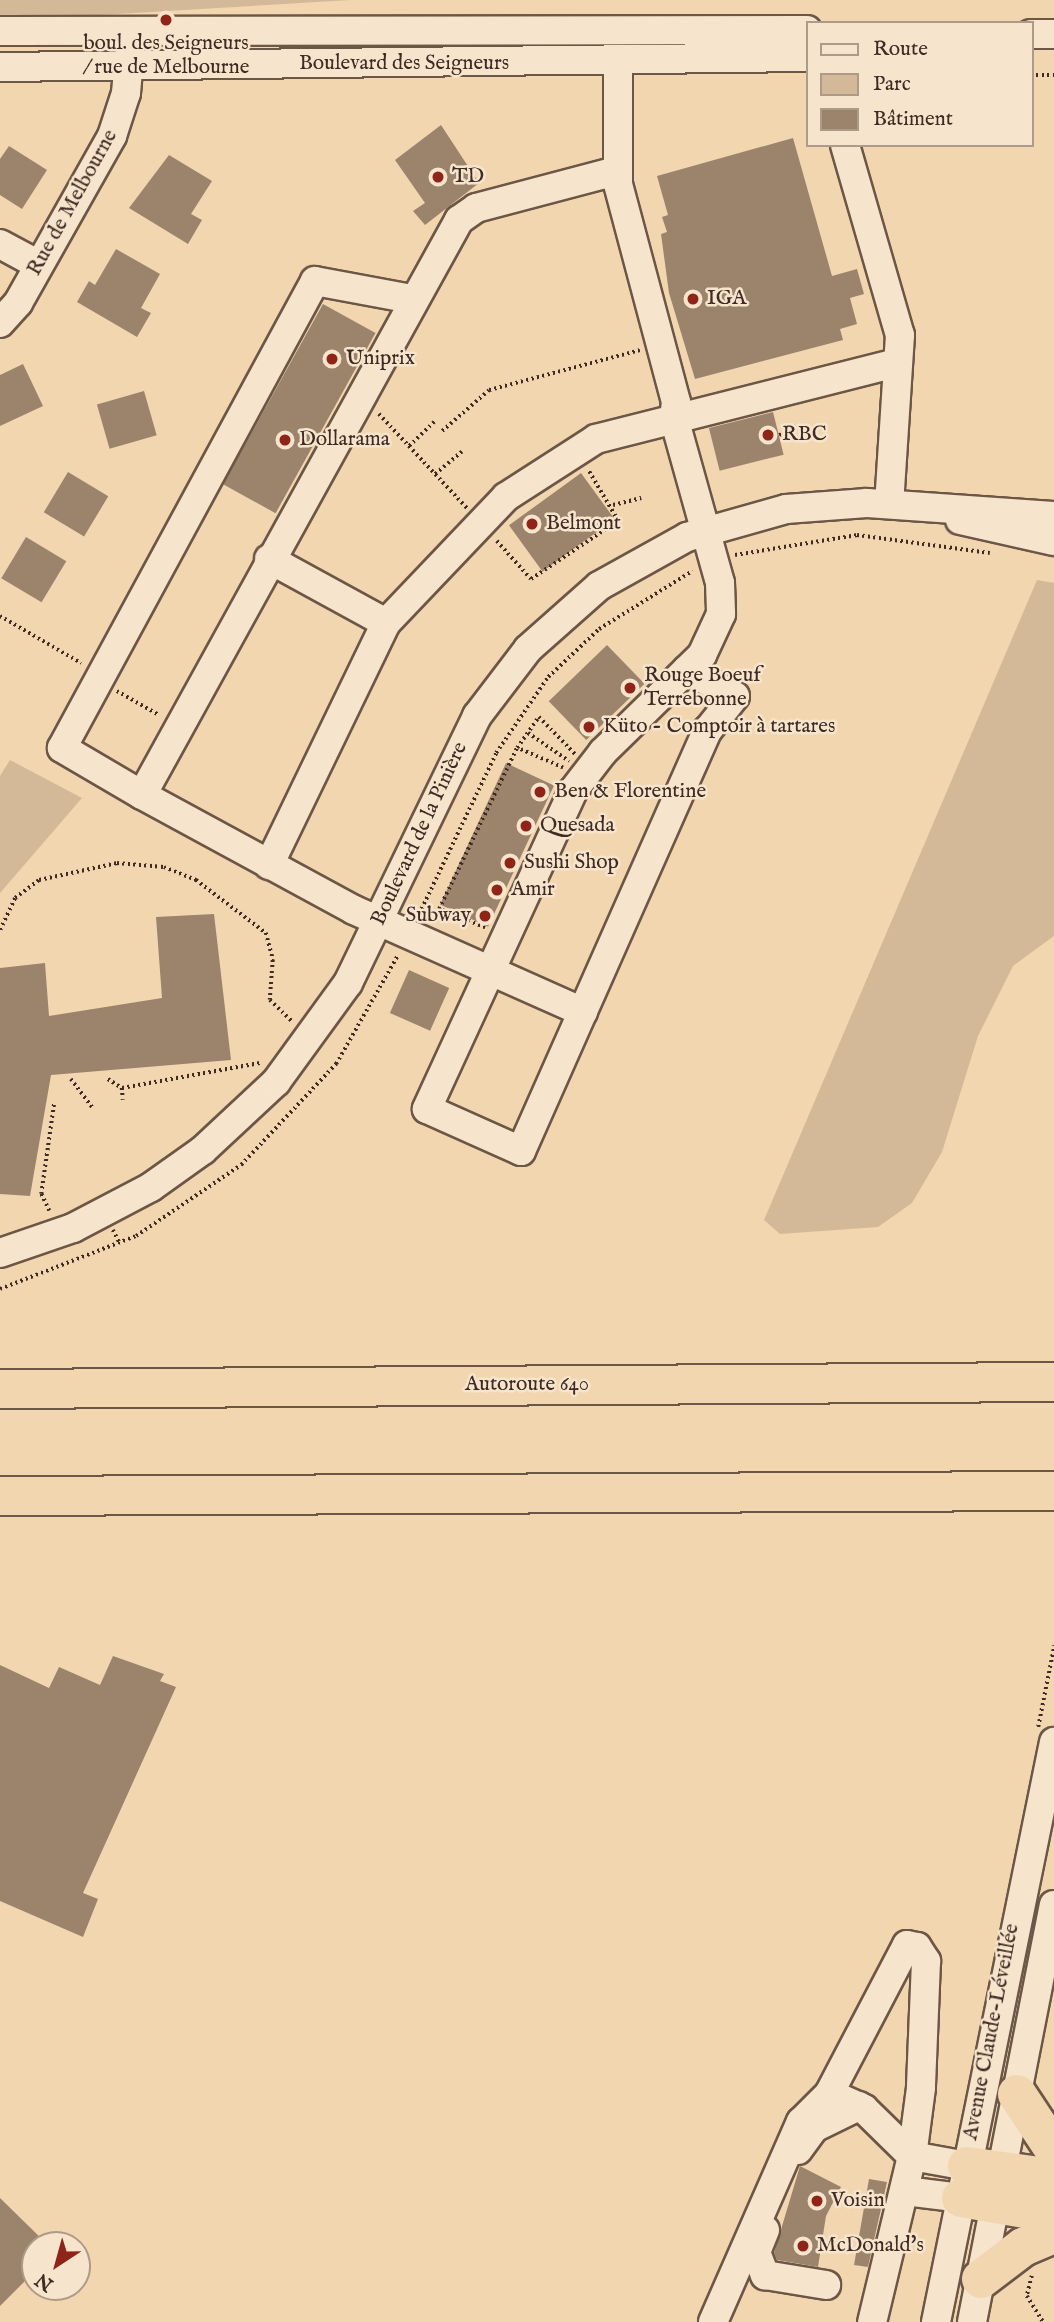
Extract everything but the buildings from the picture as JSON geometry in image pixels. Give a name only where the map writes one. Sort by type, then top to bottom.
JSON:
[{"type":"highway","name":"Autoroute 640","points":[[0,1389],[1054,1382]]},
{"type":"highway","points":[[968,1491],[1054,1507]]},
{"type":"highway","points":[[0,1496],[1054,1491]]},
{"type":"highway","points":[[1017,2094],[1054,2150]]},
{"type":"highway","points":[[981,2185],[1054,2178]]},
{"type":"highway","points":[[981,2185],[1054,2214]]},
{"type":"highway","points":[[981,2279],[1017,2250],[1044,2249]]},
{"type":"street","name":"Boulevard des Seigneurs","points":[[0,31],[806,30]]},
{"type":"street","name":"Rue de Melbourne","points":[[0,323],[39,265],[112,136],[129,66],[131,31]]},
{"type":"street","points":[[1033,34],[1054,34]]},
{"type":"street","points":[[1033,49],[1054,50]]},
{"type":"street","name":"Boulevard des Seigneurs","points":[[0,67],[618,63],[806,57]]},
{"type":"street","points":[[618,63],[616,171],[676,402],[674,418],[722,603],[709,645],[603,752],[573,791],[427,1109],[521,1151],[708,730],[735,696],[687,670]]},
{"type":"street","points":[[846,147],[900,335],[889,504]]},
{"type":"street","points":[[142,795],[447,236],[476,208],[616,171]]},
{"type":"street","points":[[0,244],[39,265]]},
{"type":"street","points":[[411,299],[315,281],[62,748],[142,795],[378,921],[583,1012]]},
{"type":"street","points":[[270,865],[386,623],[506,497],[584,444],[674,418],[897,363]]},
{"type":"street","name":"Boulevard de la Pinière","points":[[0,1254],[115,1208],[232,1125],[314,1034],[378,921],[461,743],[518,660],[599,586],[705,530],[794,508],[889,504],[1054,516]]},
{"type":"street","name":"Boulevard de la Pinière","points":[[889,504],[1054,541]]},
{"type":"street","points":[[270,559],[386,623]]},
{"type":"street","name":"Avenue Claude-Léveillée","points":[[972,2322],[981,2279],[981,2185],[1054,1742]]},
{"type":"street","name":"Avenue Claude-Léveillée","points":[[936,2322],[981,2185],[1017,2094],[1054,1905]]},
{"type":"street","points":[[713,2322],[801,2122],[829,2094],[899,1952],[917,1947],[926,1961],[912,2157],[872,2322]]},
{"type":"street","points":[[829,2094],[859,2106],[912,2157],[981,2185]]},
{"type":"street","points":[[826,2285],[765,2275],[756,2252],[802,2140],[859,2106]]},
{"type":"street","points":[[905,2191],[981,2185]]},
{"type":"path","points":[[1033,75],[1054,75]]},
{"type":"path","points":[[442,431],[489,390],[649,348]]},
{"type":"path","points":[[370,405],[472,513]]},
{"type":"path","points":[[409,446],[434,422]]},
{"type":"path","points":[[786,440],[795,426]]},
{"type":"path","points":[[435,474],[461,451]]},
{"type":"path","points":[[487,528],[531,579],[618,521],[612,505],[581,460]]},
{"type":"path","points":[[612,505],[641,498]]},
{"type":"path","points":[[731,556],[857,535],[997,554]]},
{"type":"path","name":"Boulevard de la Pinière","points":[[417,919],[496,753],[548,677],[613,619],[695,569]]},
{"type":"path","points":[[492,932],[439,909],[517,748],[539,717],[579,758]]},
{"type":"path","points":[[528,733],[574,765]]},
{"type":"path","points":[[517,748],[570,771]]},
{"type":"path","points":[[0,930],[15,898],[39,880],[117,863],[164,867],[196,880],[266,933],[273,960],[270,1000],[292,1021]]},
{"type":"path","points":[[108,1079],[122,1088],[260,1063]]},
{"type":"path","points":[[71,1079],[94,1109]]},
{"type":"path","points":[[122,1088],[123,1100]]},
{"type":"path","points":[[49,1211],[41,1194],[54,1103]]},
{"type":"path","points":[[1043,2322],[1027,2296],[1044,2249]]},
{"type":"green space","points":[[0,0],[351,0],[0,21]]},
{"type":"green space","points":[[1037,580],[1054,583],[1054,936],[1013,966],[978,1036],[942,1152],[912,1203],[878,1227],[780,1234],[764,1220]]},
{"type":"green space","points":[[10,760],[82,798],[0,893],[0,776]]},
{"type":"place","name":"boul. des Seigneurs / rue de Melbourne","points":[[166,20]]},
{"type":"place","name":"TD","points":[[438,177]]},
{"type":"place","name":"IGA","points":[[693,299]]},
{"type":"place","name":"Uniprix","points":[[332,359]]},
{"type":"place","name":"RBC","points":[[768,435]]},
{"type":"place","name":"Dollarama","points":[[285,440]]},
{"type":"place","name":"Belmont","points":[[532,524]]},
{"type":"place","name":"Rouge Boeuf Terrebonne","points":[[630,688]]},
{"type":"place","name":"Küto - Comptoir à tartares","points":[[589,727]]},
{"type":"place","name":"Ben & Florentine","points":[[540,792]]},
{"type":"place","name":"Quesada","points":[[526,826]]},
{"type":"place","name":"Sushi Shop","points":[[510,863]]},
{"type":"place","name":"Amir","points":[[497,890]]},
{"type":"place","name":"Subway","points":[[485,916]]},
{"type":"place","name":"Voisin","points":[[817,2201]]},
{"type":"place","name":"McDonald's","points":[[803,2246]]}]
